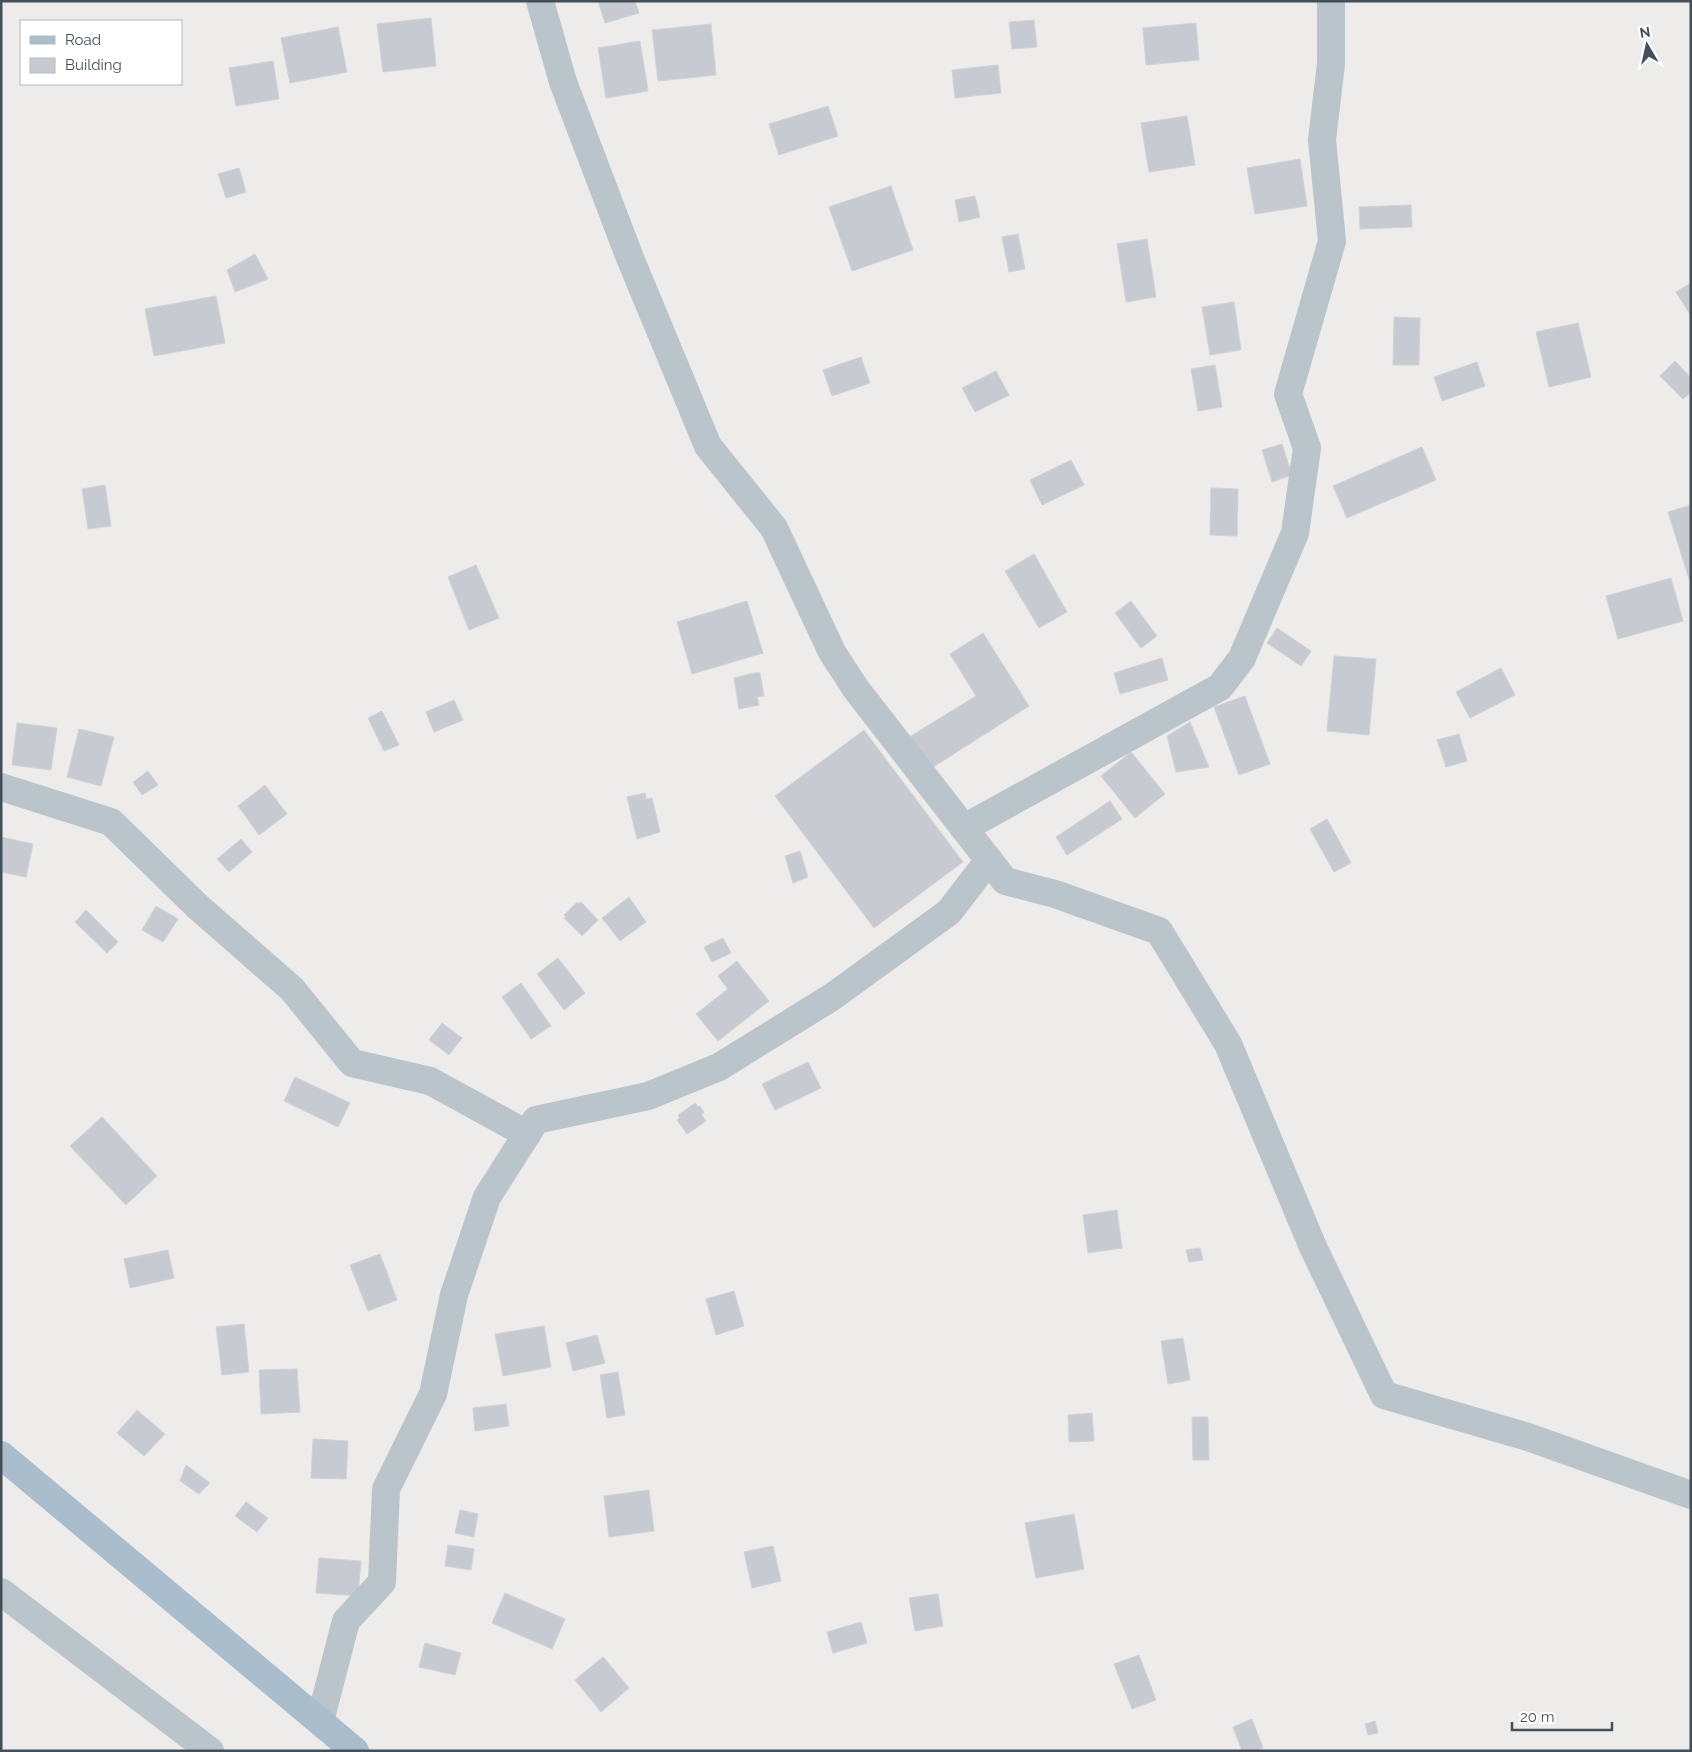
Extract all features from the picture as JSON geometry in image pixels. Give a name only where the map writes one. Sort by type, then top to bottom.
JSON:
[{"type":"main road","points":[[1,1454],[355,1751]]},
{"type":"street","points":[[540,1],[563,82],[630,258],[708,446],[774,528],[832,652],[856,689],[1006,881],[1055,894],[1159,931],[1228,1044],[1314,1246],[1384,1394],[1528,1437],[1691,1495]]},
{"type":"street","points":[[964,828],[1220,687],[1242,658],[1295,532],[1306,457],[1307,448],[1288,394],[1332,241],[1322,140],[1331,64],[1331,1]]},
{"type":"street","points":[[1,787],[111,822],[197,906],[292,989],[352,1063],[430,1081],[527,1134]]},
{"type":"street","points":[[320,1720],[346,1621],[382,1582],[386,1489],[434,1394],[454,1295],[487,1197],[536,1120],[648,1096],[719,1067],[832,997],[949,912],[990,860]]},
{"type":"street","points":[[1,1592],[210,1751]]},
{"type":"building","points":[[598,1],[635,1],[639,13],[605,23]]},
{"type":"building","points":[[431,18],[436,66],[383,72],[377,24]]},
{"type":"building","points":[[1034,20],[1037,47],[1012,49],[1009,22]]},
{"type":"building","points":[[1196,23],[1199,60],[1146,65],[1143,28]]},
{"type":"building","points":[[711,24],[716,75],[658,81],[652,30]]},
{"type":"building","points":[[338,27],[347,72],[290,83],[281,38]]},
{"type":"building","points":[[640,41],[648,91],[606,98],[598,48]]},
{"type":"building","points":[[273,61],[279,99],[236,106],[229,68]]},
{"type":"building","points":[[998,65],[1001,93],[955,98],[952,70]]},
{"type":"building","points":[[828,106],[838,136],[779,155],[769,124]]},
{"type":"building","points":[[1187,116],[1195,165],[1149,172],[1141,123]]},
{"type":"building","points":[[1300,159],[1307,206],[1255,214],[1247,168]]},
{"type":"building","points":[[239,168],[246,192],[226,198],[218,174]]},
{"type":"building","points":[[891,186],[913,250],[852,271],[829,207]]},
{"type":"building","points":[[975,196],[980,217],[959,222],[955,200]]},
{"type":"building","points":[[1411,205],[1412,227],[1360,229],[1359,207]]},
{"type":"building","points":[[1018,234],[1025,269],[1009,272],[1002,237]]},
{"type":"building","points":[[1147,239],[1156,297],[1126,302],[1117,244]]},
{"type":"building","points":[[255,254],[268,279],[235,292],[227,270]]},
{"type":"building","points":[[1691,283],[1691,316],[1676,292]]},
{"type":"building","points":[[216,296],[225,343],[154,356],[145,309]]},
{"type":"building","points":[[1234,302],[1241,350],[1210,355],[1202,307]]},
{"type":"building","points":[[1394,317],[1420,318],[1419,365],[1393,365]]},
{"type":"building","points":[[1578,323],[1591,377],[1549,387],[1536,332]]},
{"type":"building","points":[[861,357],[870,383],[832,396],[823,370]]},
{"type":"building","points":[[1675,361],[1691,378],[1691,392],[1683,399],[1660,376]]},
{"type":"building","points":[[1477,362],[1485,386],[1442,401],[1434,377]]},
{"type":"building","points":[[1215,365],[1222,407],[1198,411],[1191,369]]},
{"type":"building","points":[[996,371],[1009,395],[975,412],[962,388]]},
{"type":"building","points":[[1282,444],[1292,475],[1272,482],[1262,450]]},
{"type":"building","points":[[1422,447],[1436,480],[1347,518],[1333,486]]},
{"type":"building","points":[[1071,460],[1084,485],[1042,505],[1030,480]]},
{"type":"building","points":[[105,485],[111,526],[88,529],[82,489]]},
{"type":"building","points":[[1211,488],[1238,489],[1237,536],[1210,535]]},
{"type":"building","points":[[1691,505],[1691,579],[1689,579],[1668,512]]},
{"type":"building","points":[[1034,554],[1067,612],[1039,628],[1005,571]]},
{"type":"building","points":[[476,565],[499,618],[469,630],[448,577]]},
{"type":"building","points":[[1671,578],[1683,621],[1618,639],[1606,596]]},
{"type":"building","points":[[747,601],[763,653],[692,674],[677,622]]},
{"type":"building","points":[[1131,601],[1157,636],[1141,648],[1115,613]]},
{"type":"building","points":[[1277,628],[1311,651],[1301,666],[1267,643]]},
{"type":"building","points":[[983,633],[1029,706],[927,771],[906,739],[976,696],[950,654]]},
{"type":"building","points":[[1334,656],[1376,659],[1369,735],[1327,731]]},
{"type":"building","points":[[1162,658],[1168,680],[1120,694],[1114,673]]},
{"type":"building","points":[[1501,668],[1515,695],[1470,718],[1456,692]]},
{"type":"building","points":[[760,673],[764,696],[757,697],[759,705],[739,709],[734,678]]},
{"type":"building","points":[[1245,696],[1270,764],[1239,775],[1214,707]]},
{"type":"building","points":[[454,700],[463,720],[434,732],[426,712]]},
{"type":"building","points":[[382,711],[399,745],[384,751],[368,718]]},
{"type":"building","points":[[1190,722],[1209,767],[1176,772],[1167,736]]},
{"type":"building","points":[[17,723],[57,728],[51,770],[12,765]]},
{"type":"building","points":[[79,729],[114,737],[101,786],[67,777]]},
{"type":"building","points":[[864,730],[963,862],[874,928],[775,796]]},
{"type":"building","points":[[1459,734],[1467,761],[1446,767],[1437,740]]},
{"type":"building","points":[[1131,752],[1165,794],[1135,818],[1101,776]]},
{"type":"building","points":[[148,771],[158,785],[142,795],[133,782]]},
{"type":"building","points":[[265,785],[287,814],[259,835],[238,806]]},
{"type":"building","points":[[645,793],[646,799],[652,798],[660,832],[637,839],[627,797]]},
{"type":"building","points":[[1110,801],[1122,819],[1067,855],[1056,837]]},
{"type":"building","points":[[1327,819],[1351,863],[1334,872],[1310,829]]},
{"type":"building","points":[[1,837],[33,844],[26,877],[1,872]]},
{"type":"building","points":[[241,839],[252,852],[229,872],[217,859]]},
{"type":"building","points":[[800,851],[808,877],[793,883],[785,856]]},
{"type":"building","points":[[629,897],[646,922],[620,941],[602,918]]},
{"type":"building","points":[[577,902],[579,904],[581,902],[598,920],[582,936],[564,918],[566,917],[564,915]]},
{"type":"building","points":[[156,906],[178,919],[163,942],[142,930]]},
{"type":"building","points":[[86,910],[118,942],[107,953],[75,922]]},
{"type":"building","points":[[723,938],[731,953],[712,962],[704,947]]},
{"type":"building","points":[[558,958],[585,993],[564,1010],[537,974]]},
{"type":"building","points":[[737,961],[769,1001],[718,1041],[696,1014],[728,989],[718,976]]},
{"type":"building","points":[[521,983],[551,1026],[531,1039],[502,997]]},
{"type":"building","points":[[442,1023],[462,1038],[449,1055],[429,1040]]},
{"type":"building","points":[[808,1062],[821,1088],[775,1110],[762,1084]]},
{"type":"building","points":[[295,1077],[350,1103],[338,1127],[284,1101]]},
{"type":"building","points":[[695,1103],[698,1107],[700,1106],[704,1113],[701,1114],[706,1121],[687,1134],[677,1120],[680,1118],[678,1115]]},
{"type":"building","points":[[102,1117],[157,1176],[126,1205],[70,1146]]},
{"type":"building","points":[[1117,1210],[1122,1248],[1088,1253],[1083,1215]]},
{"type":"building","points":[[1200,1248],[1203,1260],[1189,1262],[1186,1250]]},
{"type":"building","points":[[168,1250],[174,1278],[130,1288],[124,1259]]},
{"type":"building","points":[[380,1254],[397,1300],[368,1311],[350,1265]]},
{"type":"building","points":[[734,1291],[744,1326],[716,1335],[706,1299]]},
{"type":"building","points":[[244,1324],[249,1372],[222,1375],[216,1327]]},
{"type":"building","points":[[544,1326],[551,1367],[503,1376],[495,1334]]},
{"type":"building","points":[[597,1335],[605,1363],[573,1371],[566,1343]]},
{"type":"building","points":[[1183,1338],[1190,1380],[1168,1384],[1161,1341]]},
{"type":"building","points":[[297,1369],[300,1412],[261,1414],[259,1370]]},
{"type":"building","points":[[618,1372],[625,1415],[607,1418],[600,1375]]},
{"type":"building","points":[[506,1404],[509,1426],[475,1431],[473,1408]]},
{"type":"building","points":[[137,1410],[165,1434],[144,1456],[117,1433]]},
{"type":"building","points":[[1092,1413],[1094,1441],[1069,1442],[1068,1415]]},
{"type":"building","points":[[1192,1417],[1208,1417],[1209,1460],[1193,1460]]},
{"type":"building","points":[[313,1439],[348,1441],[346,1479],[311,1478]]},
{"type":"building","points":[[186,1465],[210,1483],[199,1494],[180,1481]]},
{"type":"building","points":[[649,1490],[654,1531],[609,1537],[604,1496]]},
{"type":"building","points":[[246,1502],[268,1518],[257,1532],[235,1516]]},
{"type":"building","points":[[460,1510],[478,1514],[474,1537],[455,1533]]},
{"type":"building","points":[[1074,1514],[1084,1569],[1036,1578],[1025,1523]]},
{"type":"building","points":[[448,1545],[474,1549],[471,1570],[445,1566]]},
{"type":"building","points":[[773,1546],[781,1581],[752,1588],[744,1552]]},
{"type":"building","points":[[319,1558],[361,1561],[358,1596],[316,1593]]},
{"type":"building","points":[[505,1593],[565,1619],[552,1649],[492,1623]]},
{"type":"building","points":[[938,1594],[943,1626],[915,1631],[909,1598]]},
{"type":"building","points":[[861,1622],[867,1643],[833,1653],[827,1632]]},
{"type":"building","points":[[425,1643],[461,1653],[455,1675],[419,1667]]},
{"type":"building","points":[[1139,1655],[1156,1700],[1132,1709],[1114,1664]]},
{"type":"building","points":[[603,1657],[629,1688],[601,1712],[575,1680]]},
{"type":"building","points":[[1252,1719],[1263,1748],[1255,1751],[1242,1751],[1233,1727]]},
{"type":"building","points":[[1375,1721],[1378,1733],[1368,1735],[1365,1724]]}]
